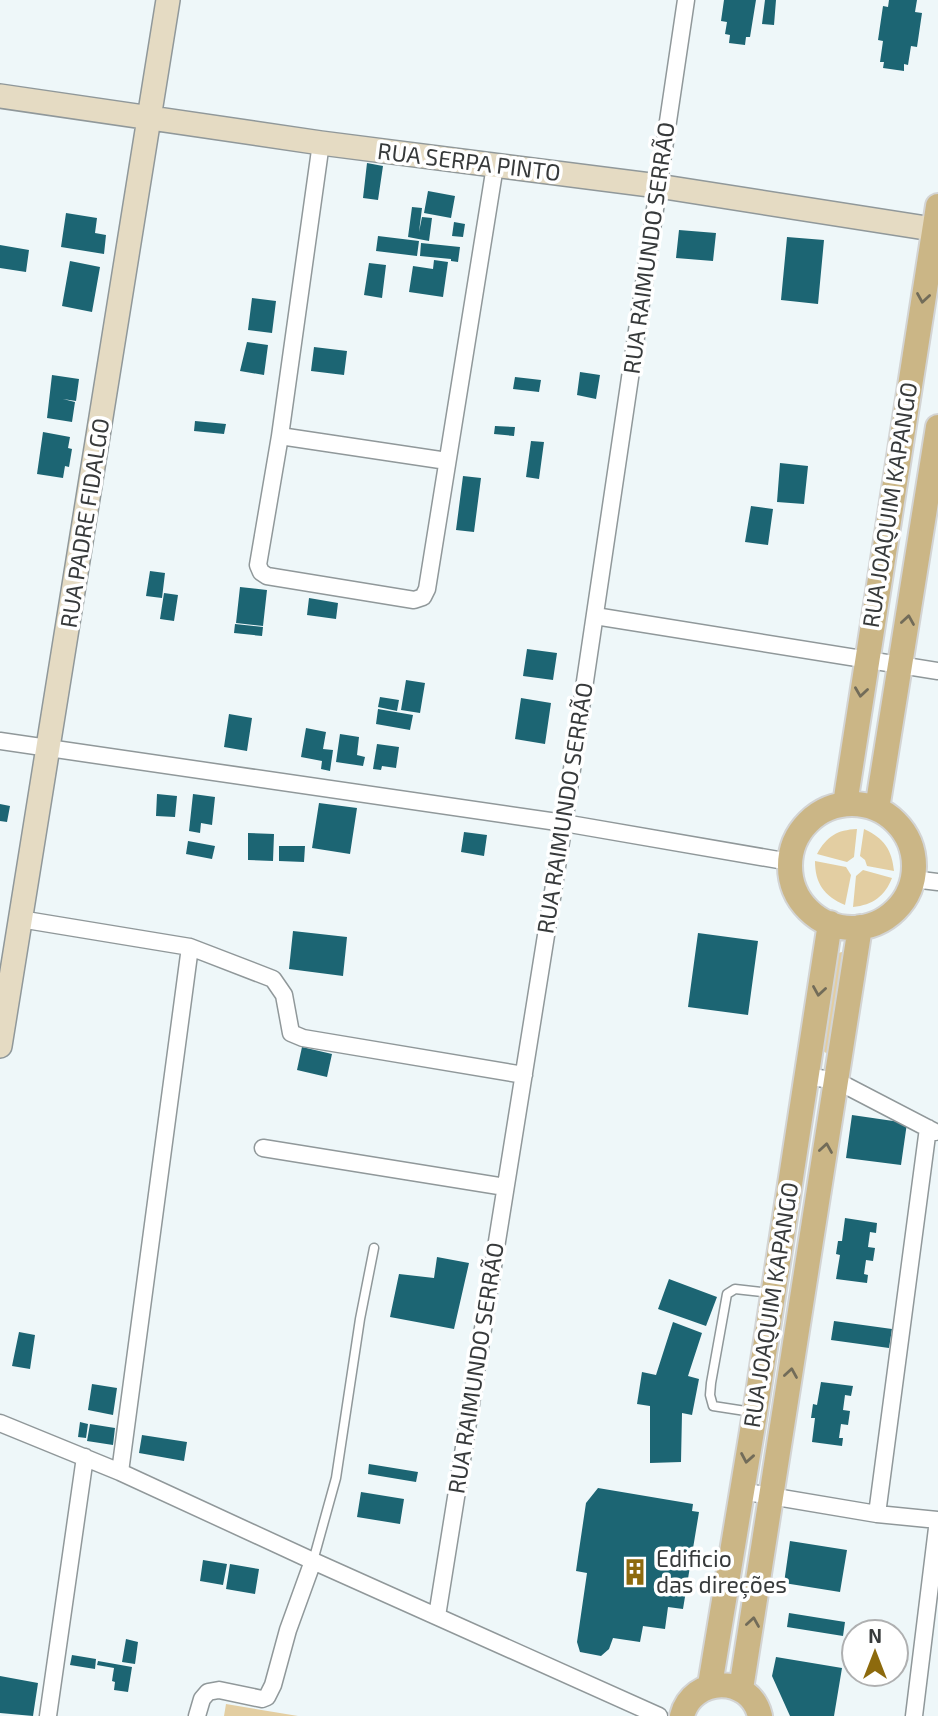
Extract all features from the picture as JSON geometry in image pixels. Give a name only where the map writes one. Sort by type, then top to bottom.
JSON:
[{"type":"main road","name":"RUA JOAQUIM KAPANGO","points":[[845,804],[898,449],[937,222]]},
{"type":"main road","name":"RUA JOAQUIM KAPANGO","points":[[877,809],[938,427]]},
{"type":"main road","points":[[898,449],[934,455]]},
{"type":"main road","points":[[845,804],[861,804],[877,809],[895,820],[908,837],[914,858],[913,879],[906,897],[894,912],[878,922],[860,927],[830,923],[813,914],[800,899],[792,881],[790,862],[795,841],[807,823],[824,810],[845,804]]},
{"type":"main road","name":"RUA JOAQUIM KAPANGO","points":[[710,1685],[755,1413],[830,923]]},
{"type":"main road","name":"RUA JOAQUIM KAPANGO","points":[[741,1689],[860,927]]},
{"type":"main road","points":[[774,1286],[805,1283]]},
{"type":"main road","points":[[682,1716],[688,1701],[698,1691],[720,1684],[741,1689],[751,1698],[760,1716]]},
{"type":"street","name":"RUA PADRE FIDALGO","points":[[0,1046],[168,0]]},
{"type":"street","name":"RUA RAIMUNDO SERRÃO","points":[[437,1616],[564,823],[686,0]]},
{"type":"street","name":"RUA SERPA PINTO","points":[[0,96],[321,143],[937,222]]},
{"type":"street","points":[[321,143],[280,436],[258,565],[261,572],[267,576],[414,600],[423,597],[427,589],[495,166]]},
{"type":"street","points":[[280,436],[447,461]]},
{"type":"street","points":[[595,616],[938,671]]},
{"type":"street","points":[[0,741],[564,823],[790,862]]},
{"type":"street","points":[[913,879],[938,882]]},
{"type":"street","points":[[20,919],[190,947],[273,979],[284,995],[291,1033],[303,1038],[524,1075]]},
{"type":"street","points":[[120,1472],[190,947]]},
{"type":"street","points":[[806,1076],[837,1082],[933,1131],[877,1514]]},
{"type":"street","points":[[263,1148],[505,1187]]},
{"type":"street","points":[[0,1423],[120,1472],[313,1562],[659,1716]]},
{"type":"street","points":[[48,1716],[85,1457]]},
{"type":"street","points":[[741,1491],[877,1514],[938,1520],[932,1607],[914,1716]]},
{"type":"street","points":[[197,1716],[202,1699],[208,1692],[219,1690],[262,1699],[267,1697],[274,1685],[288,1630],[313,1562]]},
{"type":"lane","points":[[313,1562],[336,1478],[360,1319],[374,1248]]},
{"type":"lane","points":[[755,1413],[713,1406],[711,1383],[727,1294],[735,1289],[774,1286]]},
{"type":"shaded area","points":[[857,829],[854,857],[847,862],[817,854],[833,835]]},
{"type":"shaded area","points":[[864,829],[877,836],[886,846],[894,871],[867,866],[860,856]]},
{"type":"shaded area","points":[[815,861],[846,867],[851,875],[845,905],[822,888]]},
{"type":"shaded area","points":[[863,870],[892,878],[886,890],[877,898],[867,904],[853,907],[856,876]]},
{"type":"shaded area","points":[[838,953],[845,954],[829,1053],[826,1053],[821,1049]]},
{"type":"shaded area","points":[[226,1704],[298,1716],[224,1716]]},
{"type":"building","points":[[724,0],[756,0],[750,37],[746,37],[745,45],[729,43],[730,35],[725,34],[727,22],[721,21]]},
{"type":"building","points":[[765,0],[776,0],[774,25],[762,24]]},
{"type":"building","points":[[889,0],[917,0],[915,12],[922,13],[917,47],[911,46],[908,65],[904,64],[904,71],[883,68],[884,62],[880,62],[883,41],[878,40],[883,6],[888,7]]},
{"type":"building","points":[[367,163],[383,166],[378,200],[363,198]]},
{"type":"building","points":[[428,191],[455,196],[451,218],[424,213]]},
{"type":"building","points":[[412,207],[422,208],[419,232],[422,217],[432,218],[429,241],[408,237]]},
{"type":"building","points":[[66,213],[97,218],[95,233],[106,235],[104,254],[61,247]]},
{"type":"building","points":[[454,222],[465,224],[463,237],[452,236]]},
{"type":"building","points":[[679,230],[716,233],[713,261],[676,258]]},
{"type":"building","points":[[378,236],[419,241],[417,256],[376,251]]},
{"type":"building","points":[[787,237],[824,240],[818,304],[781,300]]},
{"type":"building","points":[[421,243],[460,247],[458,262],[420,256]]},
{"type":"building","points":[[0,245],[29,250],[26,272],[0,268]]},
{"type":"building","points":[[434,260],[448,262],[443,297],[409,292],[413,266],[433,269]]},
{"type":"building","points":[[70,261],[100,267],[92,312],[62,306]]},
{"type":"building","points":[[369,263],[386,265],[382,298],[364,295]]},
{"type":"building","points":[[252,298],[276,301],[272,333],[248,330]]},
{"type":"building","points":[[247,342],[268,345],[264,375],[240,371]]},
{"type":"building","points":[[314,347],[347,351],[344,375],[311,371]]},
{"type":"building","points":[[580,372],[600,375],[596,399],[577,395]]},
{"type":"building","points":[[52,375],[79,379],[76,401],[63,399],[75,402],[72,422],[47,418]]},
{"type":"building","points":[[515,377],[541,380],[539,392],[513,389]]},
{"type":"building","points":[[195,421],[226,424],[224,434],[194,431]]},
{"type":"building","points":[[495,426],[515,427],[514,436],[494,434]]},
{"type":"building","points":[[43,432],[70,437],[68,448],[72,449],[69,467],[65,466],[63,478],[37,474]]},
{"type":"building","points":[[531,441],[544,442],[539,479],[526,477]]},
{"type":"building","points":[[780,463],[808,466],[804,504],[777,502]]},
{"type":"building","points":[[463,476],[481,478],[474,532],[456,530]]},
{"type":"building","points":[[751,506],[773,509],[768,545],[745,542]]},
{"type":"building","points":[[150,571],[165,573],[162,598],[146,596]]},
{"type":"building","points":[[240,587],[267,590],[263,626],[236,623]]},
{"type":"building","points":[[164,593],[178,595],[174,621],[160,619]]},
{"type":"building","points":[[309,598],[338,603],[336,619],[307,615]]},
{"type":"building","points":[[235,624],[263,627],[262,636],[234,633]]},
{"type":"building","points":[[527,649],[557,653],[553,680],[523,676]]},
{"type":"building","points":[[406,680],[425,683],[420,713],[401,710]]},
{"type":"building","points":[[380,697],[399,700],[397,711],[378,707]]},
{"type":"building","points":[[521,698],[551,703],[545,744],[515,739]]},
{"type":"building","points":[[378,709],[413,715],[410,730],[376,724]]},
{"type":"building","points":[[229,714],[252,718],[247,751],[224,747]]},
{"type":"building","points":[[306,728],[326,732],[323,749],[333,750],[330,771],[321,769],[322,761],[301,757]]},
{"type":"building","points":[[340,734],[359,737],[357,755],[365,757],[363,766],[336,762]]},
{"type":"building","points":[[377,744],[399,747],[396,768],[382,766],[381,770],[373,769]]},
{"type":"building","points":[[157,794],[177,796],[175,817],[156,816]]},
{"type":"building","points":[[193,794],[215,797],[212,825],[201,823],[200,833],[189,831]]},
{"type":"building","points":[[319,803],[357,808],[350,854],[312,848]]},
{"type":"building","points":[[0,804],[10,806],[7,822],[0,821]]},
{"type":"building","points":[[464,832],[487,835],[484,856],[461,852]]},
{"type":"building","points":[[248,833],[274,834],[273,861],[248,860]]},
{"type":"building","points":[[188,841],[215,846],[212,859],[186,854]]},
{"type":"building","points":[[279,846],[305,846],[304,862],[279,861]]},
{"type":"building","points":[[293,931],[347,937],[343,976],[289,969]]},
{"type":"building","points":[[698,933],[758,941],[748,1015],[688,1007]]},
{"type":"building","points":[[302,1047],[332,1054],[327,1077],[297,1070]]},
{"type":"building","points":[[852,1115],[907,1123],[901,1165],[846,1158]]},
{"type":"building","points":[[845,1218],[877,1223],[876,1233],[870,1232],[868,1247],[875,1248],[873,1261],[866,1260],[864,1274],[868,1275],[867,1283],[836,1279],[840,1255],[836,1254],[838,1241],[842,1241]]},
{"type":"building","points":[[437,1257],[469,1263],[454,1329],[390,1317],[399,1274],[434,1278]]},
{"type":"building","points":[[669,1279],[717,1297],[706,1326],[658,1309]]},
{"type":"building","points":[[834,1321],[892,1329],[889,1348],[831,1340]]},
{"type":"building","points":[[673,1322],[702,1333],[688,1376],[699,1379],[692,1415],[682,1413],[681,1462],[650,1463],[650,1406],[637,1404],[642,1372],[656,1375]]},
{"type":"building","points":[[19,1332],[35,1335],[30,1369],[12,1366]]},
{"type":"building","points":[[821,1382],[853,1386],[851,1396],[845,1395],[843,1410],[850,1411],[848,1425],[841,1424],[839,1438],[843,1438],[842,1446],[812,1442],[815,1418],[811,1418],[813,1404],[817,1405]]},
{"type":"building","points":[[92,1384],[117,1388],[113,1415],[88,1410]]},
{"type":"building","points":[[80,1422],[88,1424],[86,1438],[78,1437]]},
{"type":"building","points":[[90,1424],[115,1428],[113,1445],[87,1441]]},
{"type":"building","points":[[142,1435],[187,1442],[184,1461],[139,1453]]},
{"type":"building","points":[[369,1464],[418,1472],[416,1482],[368,1474]]},
{"type":"building","name":"Edificio das direções","points":[[598,1488],[693,1504],[692,1511],[699,1512],[683,1609],[668,1607],[665,1629],[643,1626],[640,1642],[613,1638],[609,1649],[601,1656],[580,1652],[577,1642],[587,1573],[576,1571],[586,1503]]},
{"type":"building","points":[[361,1492],[404,1499],[400,1524],[357,1517]]},
{"type":"building","points":[[790,1541],[847,1550],[840,1592],[784,1583]]},
{"type":"building","points":[[203,1560],[227,1564],[223,1585],[200,1581]]},
{"type":"building","points":[[230,1564],[259,1569],[255,1594],[226,1589]]},
{"type":"building","points":[[789,1613],[840,1621],[840,1636],[787,1627]]},
{"type":"building","points":[[126,1639],[138,1642],[135,1664],[122,1662]]},
{"type":"building","points":[[72,1655],[96,1659],[95,1669],[70,1665]]},
{"type":"building","points":[[776,1657],[840,1668],[834,1716],[790,1716],[772,1676]]},
{"type":"building","points":[[98,1661],[132,1667],[128,1692],[114,1690],[114,1668],[97,1665]]},
{"type":"building","points":[[0,1676],[38,1683],[33,1716],[0,1713]]},
{"type":"place","name":"Edificio das direções","points":[[635,1572]]}]
